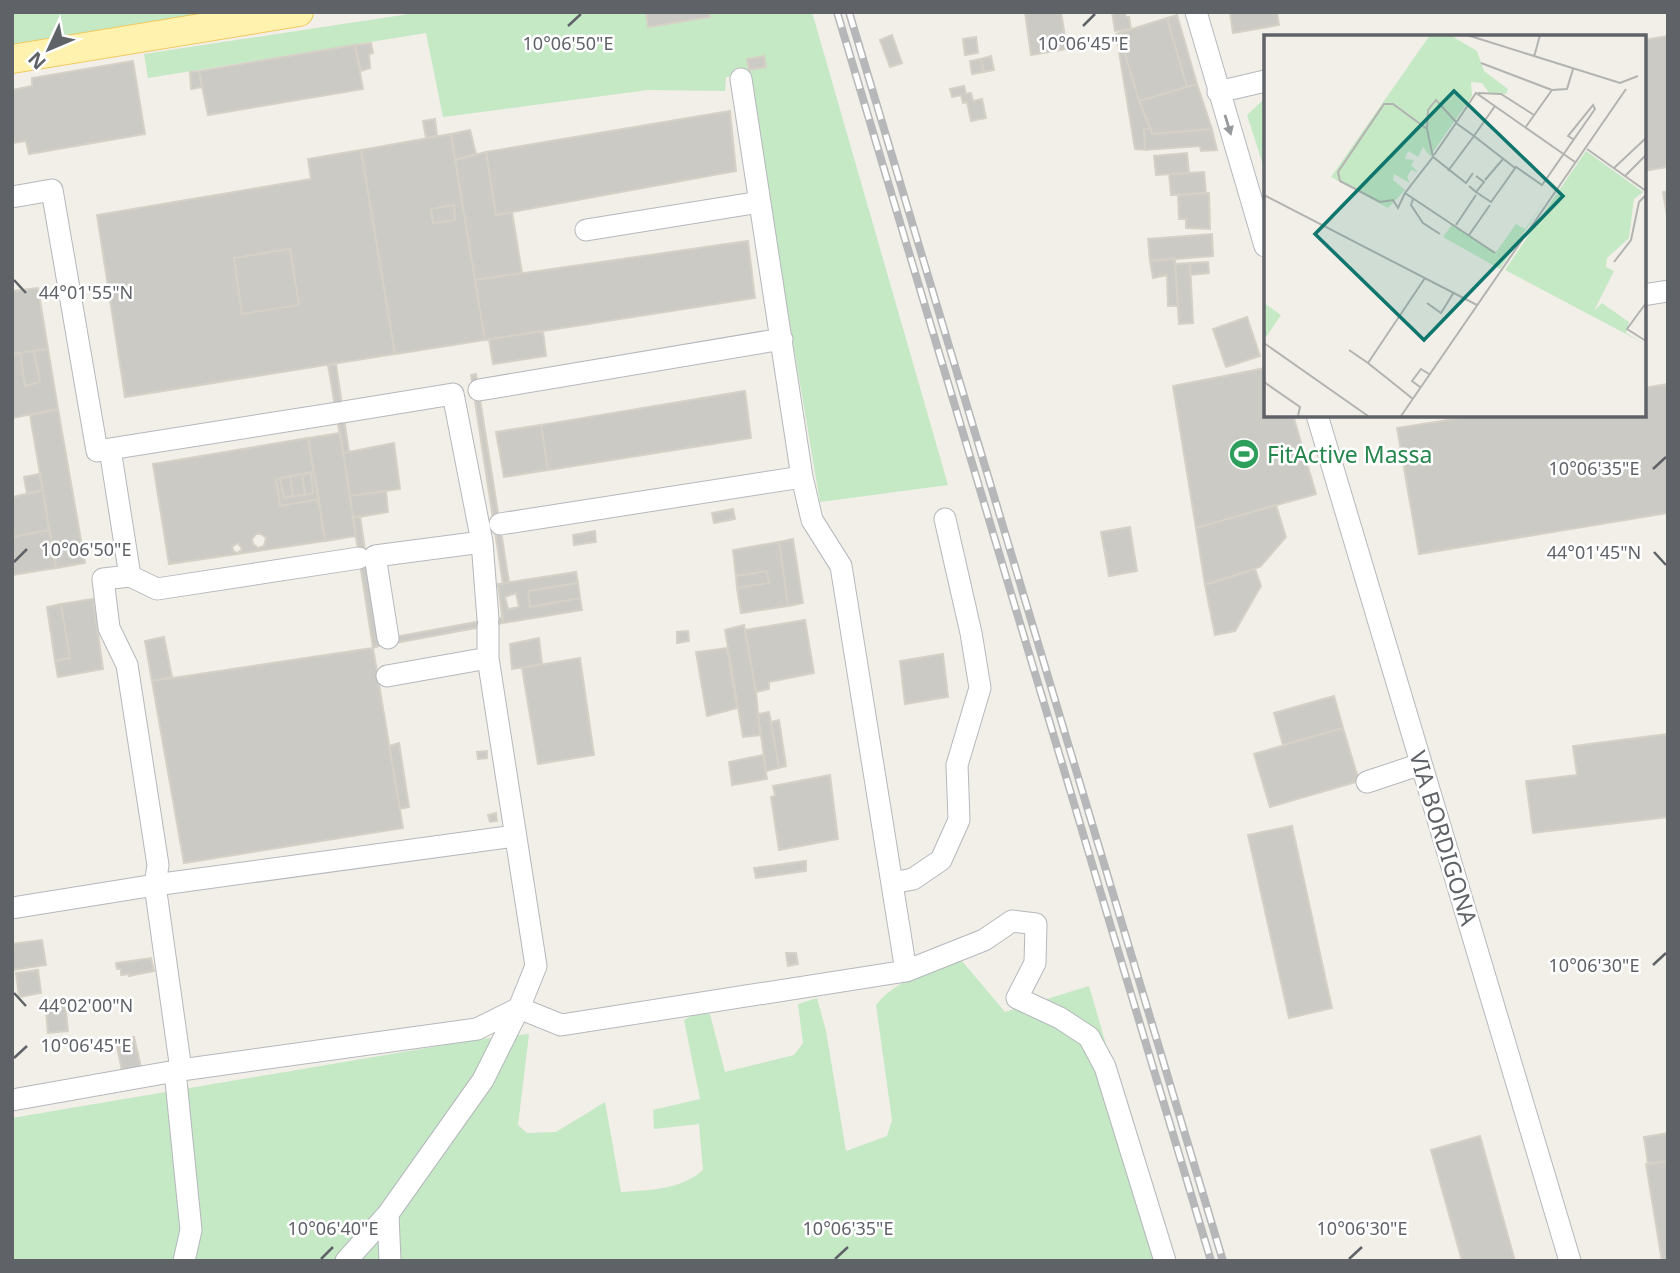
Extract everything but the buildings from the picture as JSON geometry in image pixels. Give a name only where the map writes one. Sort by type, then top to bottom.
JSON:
[{"type":"main road","points":[[12,59],[299,12]]},
{"type":"street","points":[[1196,12],[1264,243]]},
{"type":"street","points":[[741,79],[802,477],[812,520],[841,566],[906,971]]},
{"type":"street","points":[[1218,92],[1264,81]]},
{"type":"street","points":[[12,198],[52,190],[97,451],[782,339]]},
{"type":"street","points":[[586,230],[760,202]]},
{"type":"street","points":[[1645,295],[1668,291]]},
{"type":"street","points":[[346,1261],[388,1214],[484,1080],[536,966],[488,658],[489,529],[468,392]]},
{"type":"street","name":"VIA BORDIGONA","points":[[1317,416],[1570,1261]]},
{"type":"street","points":[[110,449],[130,576]]},
{"type":"street","points":[[184,1261],[191,1230],[178,1070],[155,885],[158,865],[127,664],[109,628],[103,579],[130,576],[157,589],[367,557],[489,529],[802,477]]},
{"type":"street","points":[[892,883],[913,879],[941,860],[959,820],[957,765],[980,688],[971,633],[945,519]]},
{"type":"street","points":[[367,557],[389,641],[390,675],[488,658]]},
{"type":"street","points":[[1367,782],[1422,764]]},
{"type":"street","points":[[12,908],[155,885],[515,836]]},
{"type":"street","points":[[12,1100],[178,1070],[477,1029],[519,1008],[561,1025],[906,971],[984,940],[1012,921],[1036,924],[1035,963],[1017,998],[1059,1018],[1088,1037],[1094,1047],[1105,1067],[1165,1261]]},
{"type":"street","points":[[388,1214],[390,1261]]},
{"type":"green space","points":[[12,12],[217,12],[12,47]]},
{"type":"green space","points":[[422,12],[812,12],[948,485],[820,502],[748,76],[726,77],[725,91],[648,90],[443,117],[426,33],[148,78],[144,54]]},
{"type":"green space","points":[[1262,101],[1264,102],[1264,168],[1247,115]]},
{"type":"green space","points":[[962,961],[1005,1012],[1089,986],[1169,1261],[12,1261],[12,1118],[480,1039],[529,1034],[518,1125],[527,1133],[556,1132],[605,1102],[621,1192],[654,1189],[685,1182],[703,1170],[699,1124],[654,1129],[653,1110],[700,1099],[684,1020],[697,1013],[710,1014],[725,1072],[794,1055],[803,1043],[798,1004],[817,998],[826,1031],[846,1151],[887,1136],[892,1120],[876,1005],[904,982]]},
{"type":"railway","points":[[837,12],[1211,1261]]},
{"type":"railway","points":[[849,12],[1223,1261]]},
{"type":"place","name":"FitActive Massa","points":[[1244,454]]}]
